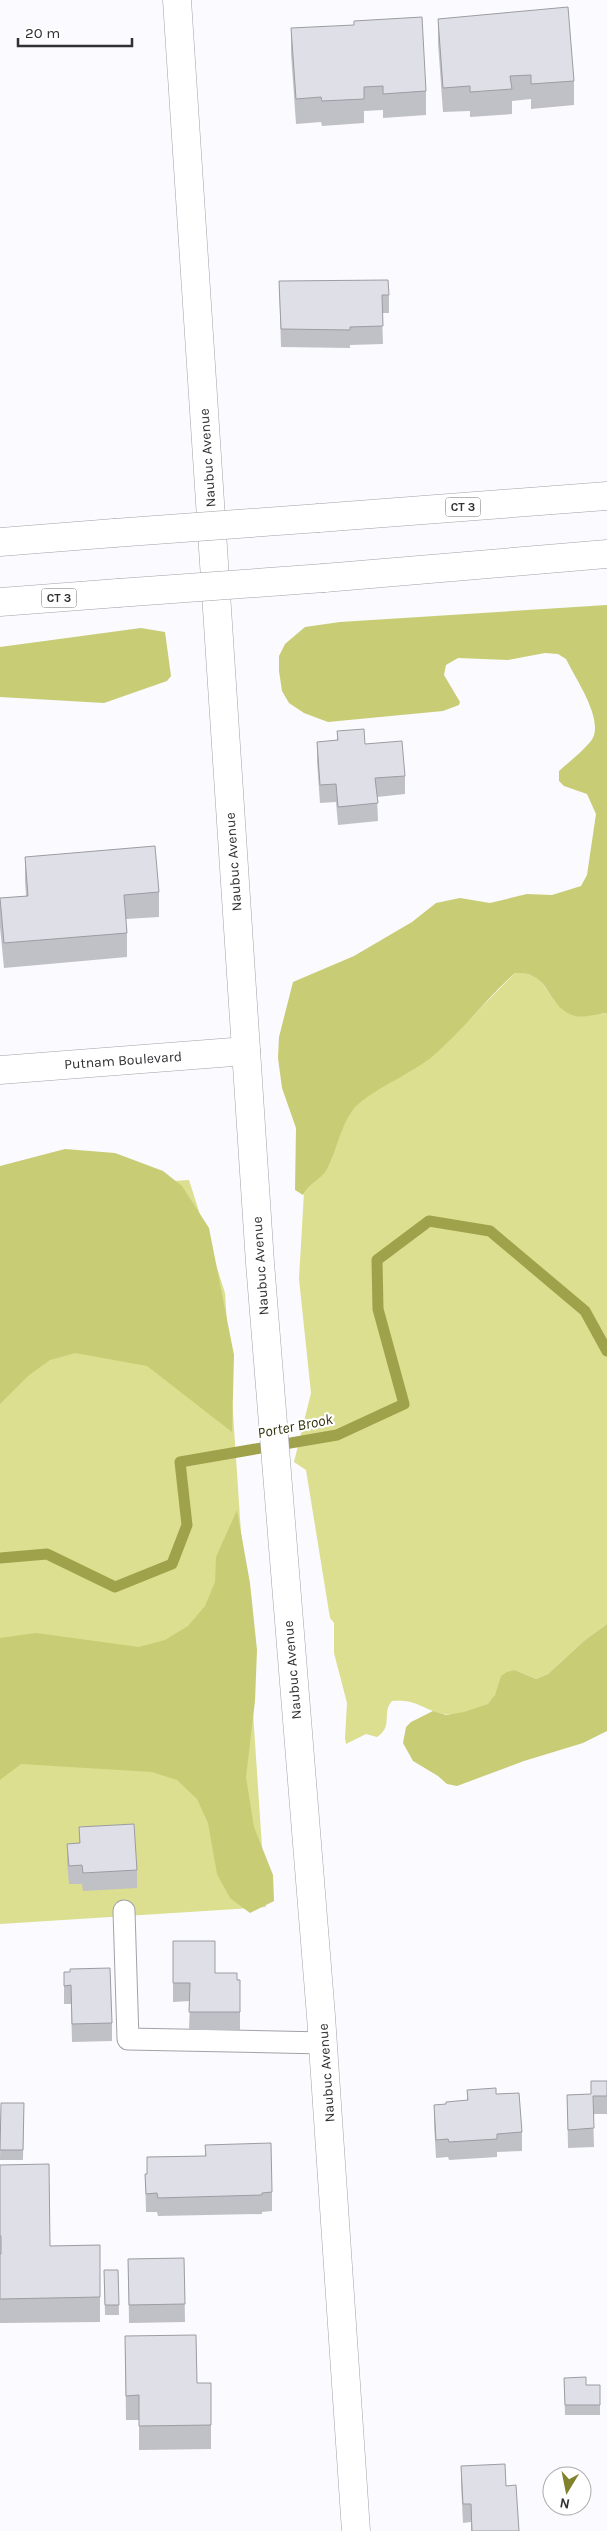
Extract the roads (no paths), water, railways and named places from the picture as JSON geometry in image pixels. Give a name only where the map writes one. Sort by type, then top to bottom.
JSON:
[{"type":"main road","name":"Naubuc Avenue","points":[[177,0],[271,1410],[324,2043],[356,2531]]},
{"type":"main road","name":"CT 3","points":[[0,542],[607,496]]},
{"type":"main road","name":"CT 3","points":[[0,602],[324,578],[607,554]]},
{"type":"main road","name":"Putnam Boulevard","points":[[0,1070],[246,1051]]},
{"type":"lane","points":[[124,1911],[128,2040],[324,2043]]},
{"type":"waterway","name":"Porter Brook","points":[[0,1558],[47,1554],[115,1587],[172,1564],[187,1525],[180,1462],[337,1435],[404,1404],[378,1309],[377,1260],[429,1221],[490,1231],[585,1311],[607,1351]]}]
